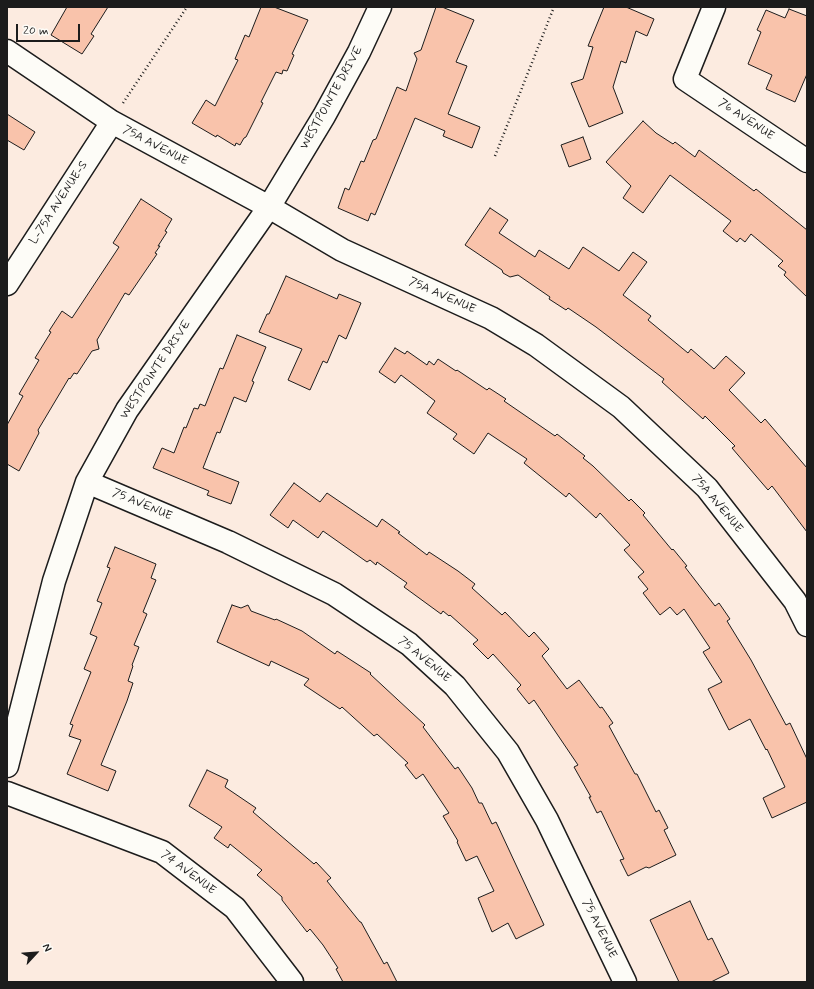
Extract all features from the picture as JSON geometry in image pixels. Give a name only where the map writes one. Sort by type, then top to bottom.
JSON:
[{"type":"street","name":"WESTPOINTE DRIVE","points":[[7,766],[54,581],[87,482],[127,410],[268,207],[324,116],[359,52],[380,7]]},
{"type":"street","name":"76 AVENUE","points":[[714,7],[685,79],[807,161]]},
{"type":"street","name":"75A AVENUE","points":[[7,51],[112,122],[268,207],[342,250],[491,318],[536,345],[621,407],[707,488],[795,601],[807,626]]},
{"type":"street","name":"L-75A AVENUE-S","points":[[7,284],[112,122]]},
{"type":"street","name":"75 AVENUE","points":[[87,482],[228,542],[334,594],[409,644],[455,686],[508,752],[544,813],[626,982]]},
{"type":"street","name":"74 AVENUE","points":[[7,793],[162,852],[235,908],[292,982]]},
{"type":"path","points":[[112,122],[187,7]]},
{"type":"path","points":[[495,156],[554,7]]},
{"type":"building","points":[[67,7],[108,7],[91,34],[94,36],[82,54],[51,35]]},
{"type":"building","points":[[261,7],[274,7],[308,20],[292,54],[294,55],[287,71],[283,70],[282,74],[276,72],[246,137],[240,145],[236,143],[235,146],[217,135],[216,137],[192,123],[206,100],[215,106],[238,60],[235,59],[245,35],[249,37]]},
{"type":"building","points":[[436,7],[442,7],[474,20],[456,62],[467,66],[448,114],[480,127],[472,148],[443,136],[445,131],[415,118],[375,215],[371,213],[368,221],[338,208],[345,188],[349,190],[361,161],[364,162],[373,140],[376,139],[397,87],[406,91],[417,59],[414,53],[421,50]]},
{"type":"building","points":[[604,7],[626,7],[654,19],[647,36],[636,31],[626,63],[621,61],[613,87],[623,113],[589,127],[571,83],[583,79],[593,47],[588,46]]},
{"type":"building","points":[[789,9],[807,16],[807,74],[795,102],[766,89],[772,75],[748,64],[761,32],[757,30],[766,10],[785,18]]},
{"type":"building","points":[[7,114],[35,132],[24,150],[7,140]]},
{"type":"building","points":[[643,121],[656,133],[673,144],[675,142],[695,157],[699,150],[754,191],[756,189],[807,230],[807,297],[784,275],[786,272],[778,266],[783,261],[751,234],[745,242],[740,238],[737,242],[723,231],[731,221],[670,175],[643,213],[623,198],[631,186],[606,162]]},
{"type":"building","points":[[583,137],[591,159],[569,167],[561,145]]},
{"type":"building","points":[[141,199],[172,219],[165,231],[167,232],[158,246],[160,246],[155,253],[157,254],[129,295],[125,293],[97,340],[99,349],[92,351],[77,374],[74,373],[70,379],[69,378],[38,430],[39,433],[19,471],[7,464],[7,425],[23,396],[19,394],[39,360],[35,358],[51,332],[49,331],[62,311],[72,318],[119,247],[113,243]]},
{"type":"building","points":[[490,208],[508,220],[499,233],[535,257],[539,250],[569,269],[583,247],[619,271],[633,252],[647,262],[623,295],[651,316],[648,320],[688,353],[691,349],[714,369],[726,356],[745,373],[729,390],[761,423],[765,419],[807,468],[807,532],[772,486],[768,490],[732,448],[735,446],[705,416],[703,419],[662,382],[664,379],[596,327],[568,308],[566,310],[549,299],[550,297],[518,275],[510,277],[503,273],[502,270],[465,245]]},
{"type":"building","points":[[286,276],[337,299],[339,294],[361,303],[346,339],[339,335],[327,363],[323,361],[310,390],[288,380],[302,349],[259,332]]},
{"type":"building","points":[[237,335],[266,347],[252,381],[254,382],[246,402],[234,397],[220,433],[217,432],[203,468],[239,482],[231,504],[207,495],[209,491],[153,468],[162,448],[174,453],[184,427],[186,428],[194,408],[198,409],[200,404],[205,406],[220,368],[223,369]]},
{"type":"building","points":[[395,348],[405,354],[407,351],[427,365],[429,361],[434,365],[438,359],[487,390],[489,388],[506,399],[504,401],[555,436],[557,434],[585,456],[583,458],[629,501],[631,499],[645,513],[643,515],[687,566],[685,567],[715,606],[719,603],[730,619],[727,621],[751,660],[786,725],[790,723],[807,759],[807,802],[772,818],[763,798],[785,787],[767,749],[766,750],[750,719],[729,730],[708,689],[722,682],[703,652],[710,648],[684,609],[677,615],[670,607],[660,615],[643,593],[648,589],[638,577],[644,572],[624,550],[630,545],[600,513],[596,518],[569,493],[566,497],[524,463],[527,459],[488,433],[474,454],[453,439],[457,434],[427,413],[435,401],[401,375],[395,383],[379,372]]},
{"type":"building","points":[[294,483],[320,502],[327,493],[377,527],[382,519],[427,555],[429,552],[475,584],[472,588],[502,615],[505,612],[529,637],[534,632],[549,649],[542,656],[567,689],[579,680],[600,708],[602,707],[613,723],[609,726],[635,774],[637,774],[656,812],[659,810],[668,828],[664,830],[676,855],[628,876],[620,860],[624,859],[601,811],[597,813],[589,797],[591,797],[574,767],[578,765],[534,700],[529,704],[517,689],[521,685],[493,654],[488,659],[473,644],[478,640],[450,615],[449,616],[443,611],[441,614],[404,587],[407,583],[377,562],[376,565],[370,560],[367,562],[323,531],[318,538],[293,520],[288,528],[270,515]]},
{"type":"building","points":[[115,547],[156,564],[151,578],[156,580],[143,612],[147,614],[134,645],[139,647],[128,681],[133,683],[101,765],[116,771],[108,791],[67,774],[81,740],[69,736],[73,725],[70,724],[91,672],[84,669],[97,637],[90,634],[102,603],[97,601],[110,568],[107,567]]},
{"type":"building","points":[[232,605],[241,608],[248,605],[251,611],[275,620],[276,619],[302,631],[335,654],[337,651],[371,673],[370,674],[425,725],[423,727],[455,769],[458,767],[472,788],[479,803],[482,803],[492,824],[496,822],[544,925],[516,939],[508,923],[492,932],[478,898],[494,891],[477,856],[466,861],[457,842],[458,841],[443,816],[449,813],[423,774],[416,779],[405,765],[408,763],[377,734],[374,736],[342,707],[340,709],[304,685],[309,679],[271,661],[269,666],[217,642]]},
{"type":"building","points":[[207,770],[228,780],[225,787],[256,808],[253,812],[314,864],[316,862],[331,878],[327,881],[361,922],[384,964],[387,962],[397,982],[343,982],[336,969],[338,968],[323,945],[310,929],[307,932],[282,900],[282,897],[257,875],[262,870],[230,844],[228,848],[214,838],[222,827],[189,806]]},
{"type":"building","points":[[690,901],[708,940],[712,938],[729,973],[711,982],[679,982],[650,920]]}]
